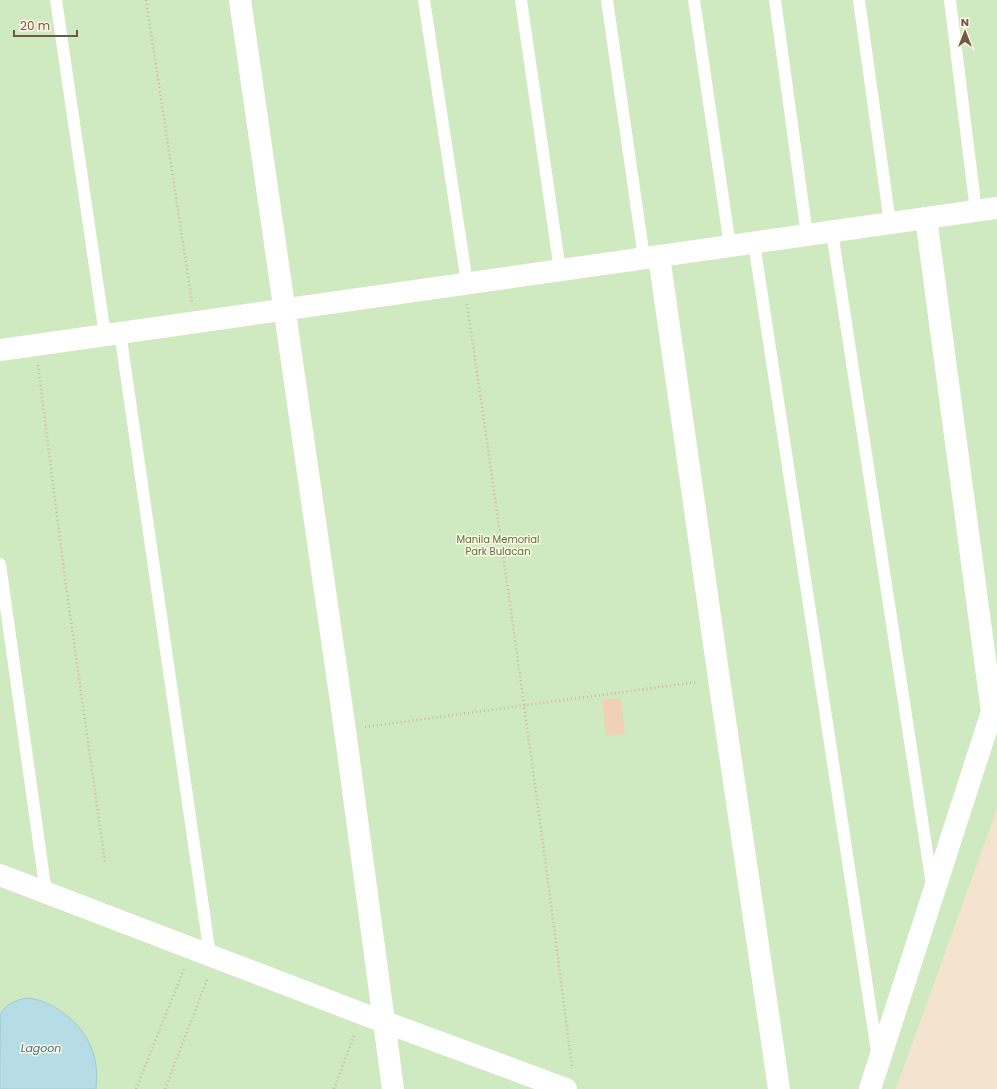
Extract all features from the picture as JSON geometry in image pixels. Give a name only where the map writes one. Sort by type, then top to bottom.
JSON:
[{"type":"street","points":[[240,0],[345,730],[393,1089]]},
{"type":"street","points":[[0,350],[987,210]]},
{"type":"street","points":[[870,1089],[992,712],[926,218]]},
{"type":"street","points":[[651,257],[719,679],[779,1089]]},
{"type":"street","points":[[0,875],[385,1022],[569,1081]]},
{"type":"lane","points":[[56,0],[112,334],[205,954]]},
{"type":"lane","points":[[424,0],[465,284]]},
{"type":"lane","points":[[520,0],[560,270]]},
{"type":"lane","points":[[607,0],[651,257]]},
{"type":"lane","points":[[694,0],[730,246]]},
{"type":"lane","points":[[775,0],[807,235]]},
{"type":"lane","points":[[859,0],[890,223]]},
{"type":"lane","points":[[950,0],[987,210]]},
{"type":"lane","points":[[832,232],[933,892]]},
{"type":"lane","points":[[754,243],[879,1059]]},
{"type":"lane","points":[[0,564],[46,892]]},
{"type":"path","points":[[146,0],[195,322]]},
{"type":"path","points":[[465,284],[552,912],[569,1081]]},
{"type":"path","points":[[35,345],[64,579],[105,862]]},
{"type":"path","points":[[345,730],[719,679]]},
{"type":"path","points":[[136,1089],[205,954]]},
{"type":"path","points":[[165,1089],[205,954]]},
{"type":"path","points":[[334,1089],[363,1014]]},
{"type":"shaded area","points":[[997,809],[997,1089],[896,1089]]},
{"type":"green space","name":"Manila Memorial Park Bulacan","points":[[0,0],[997,0],[997,809],[896,1089],[0,1089]]},
{"type":"water","name":"Lagoon","points":[[27,998],[36,999],[59,1010],[69,1017],[84,1034],[90,1044],[96,1065],[96,1089],[0,1089],[1,1013],[12,1002]]},
{"type":"building","points":[[621,698],[625,734],[606,736],[602,700]]}]
